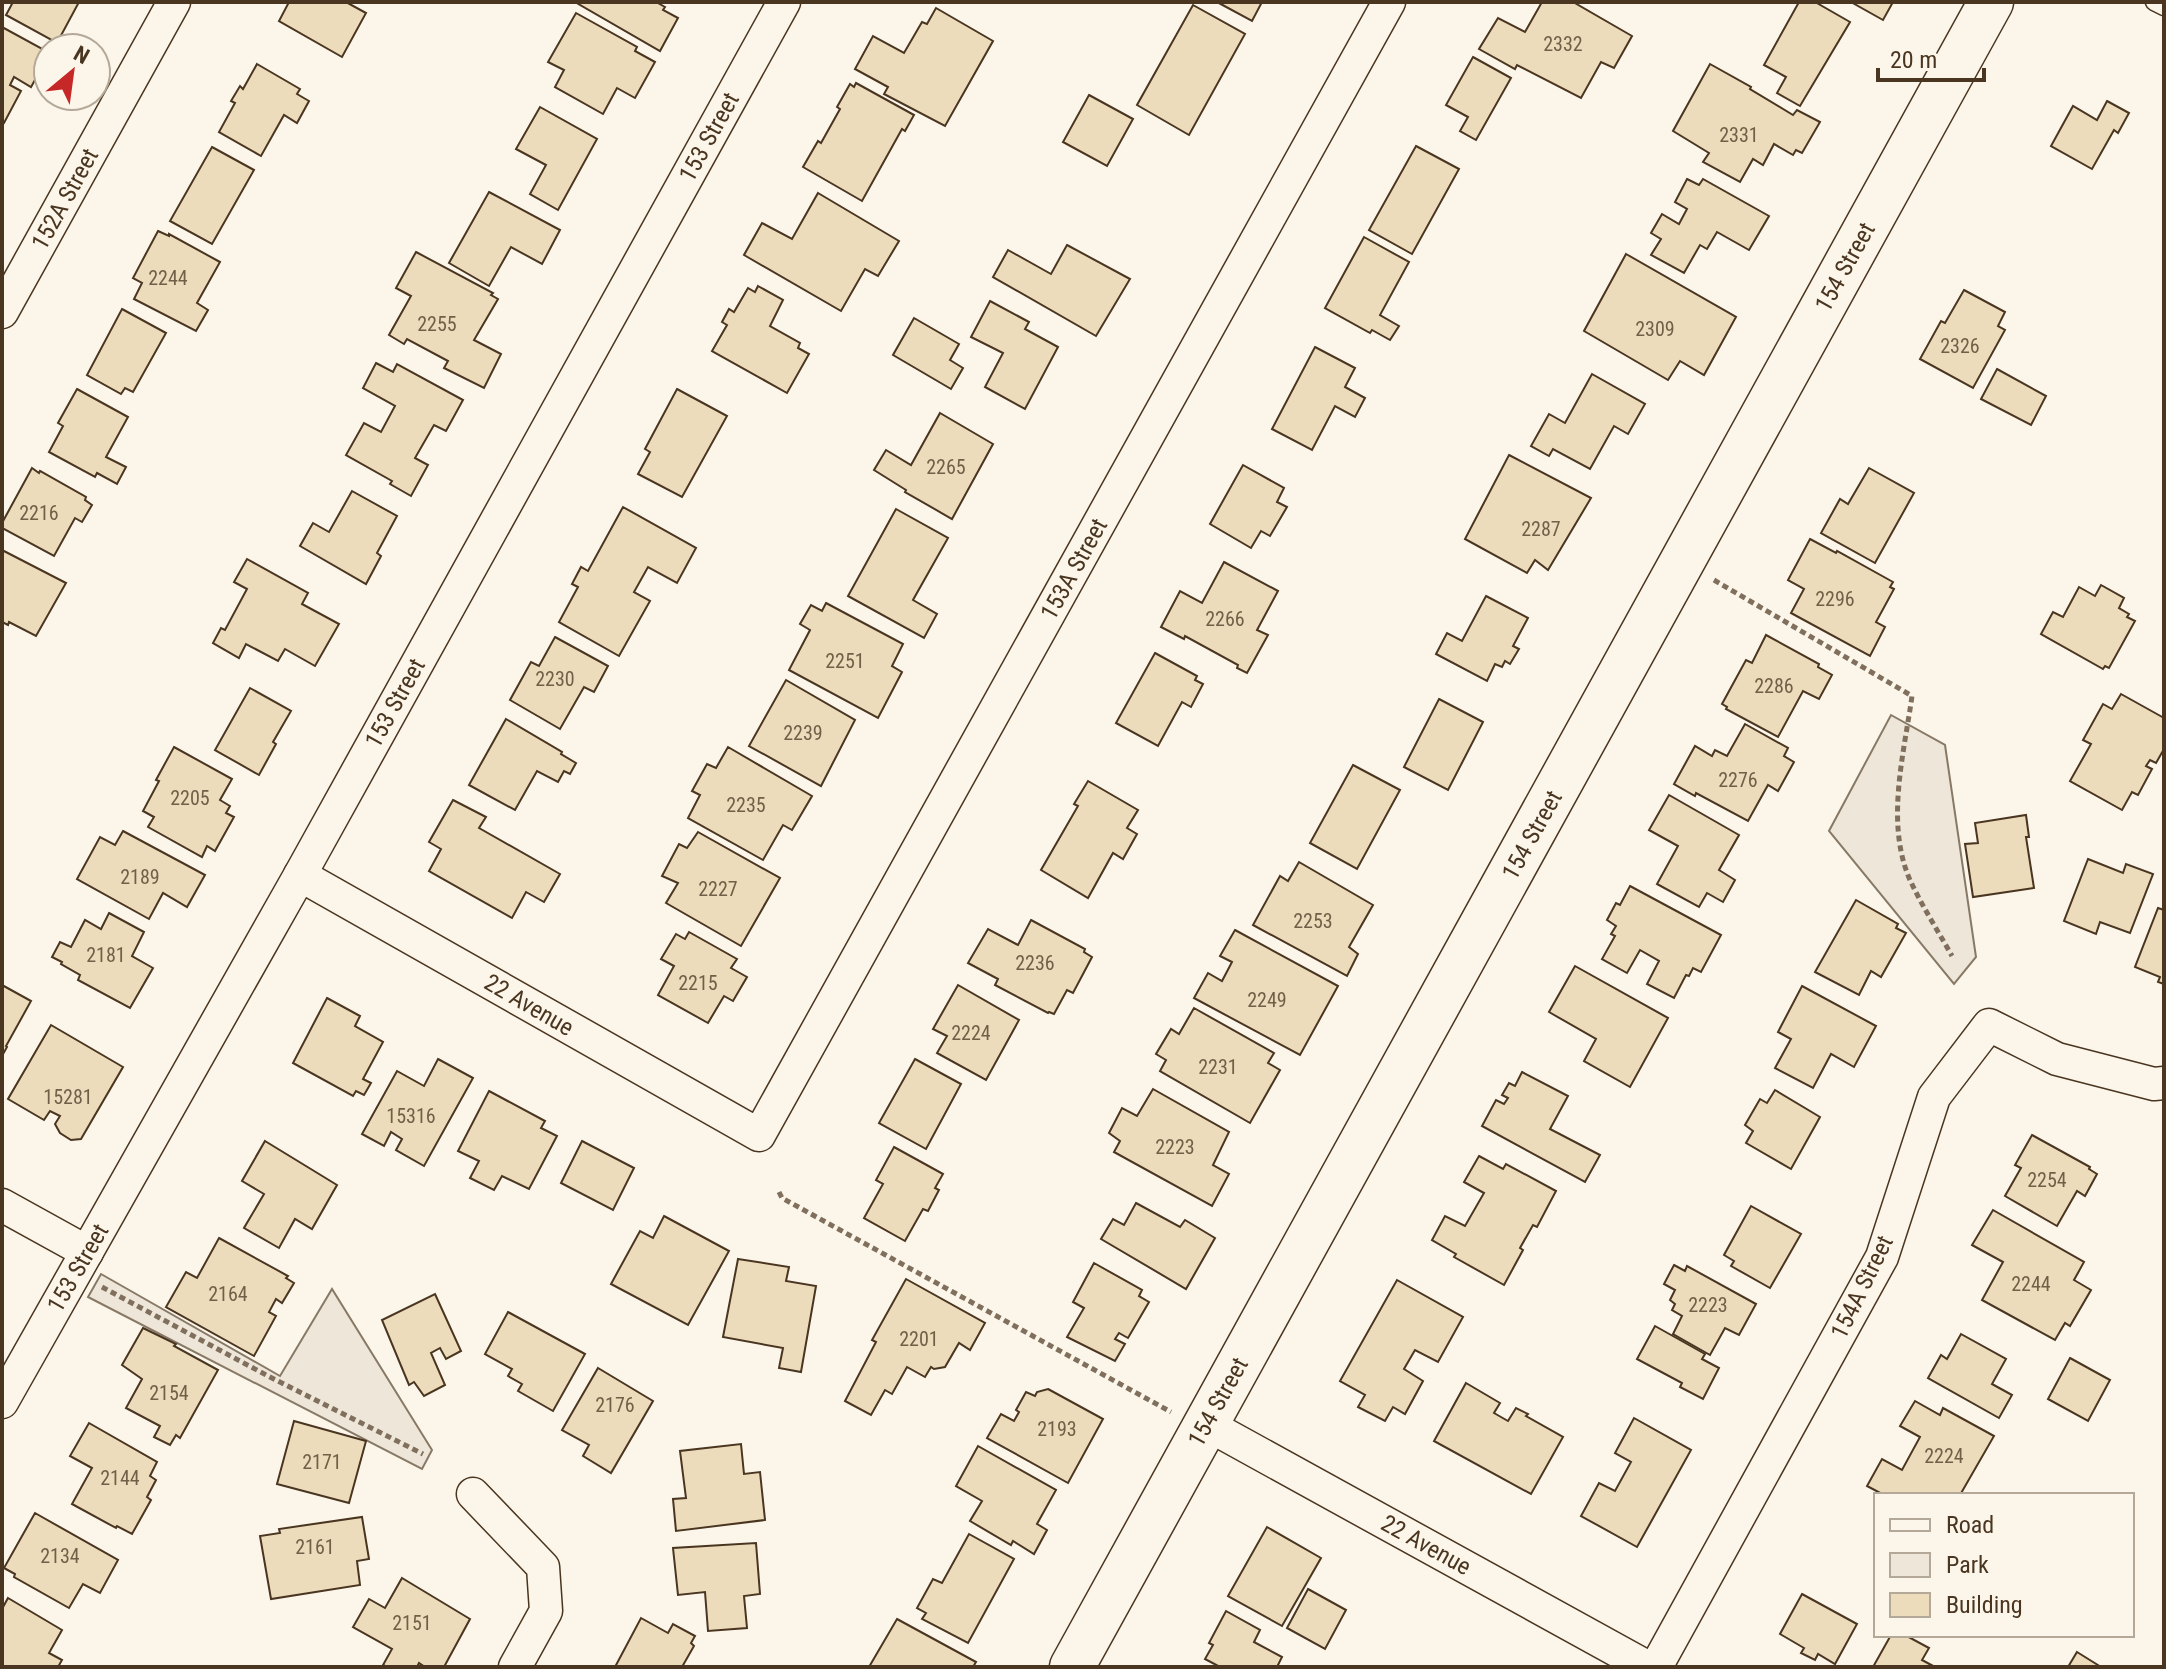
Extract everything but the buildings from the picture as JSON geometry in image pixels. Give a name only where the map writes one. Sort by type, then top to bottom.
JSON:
[{"type":"street","name":"152A Street","points":[[2,312],[174,2]]},
{"type":"street","name":"153 Street","points":[[2,1402],[300,875],[784,2]]},
{"type":"street","name":"153A Street","points":[[759,1135],[1389,2]]},
{"type":"street","name":"154 Street","points":[[1072,1667],[1191,1419],[1991,2]]},
{"type":"street","name":"22 Avenue","points":[[300,875],[759,1135]]},
{"type":"street","name":"154A Street","points":[[1656,1667],[1882,1257],[1934,1097],[1989,1025],[2057,1059],[2154,1084],[2164,1083]]},
{"type":"street","points":[[2,1205],[87,1252]]},
{"type":"street","name":"22 Avenue","points":[[1191,1419],[1647,1667]]},
{"type":"street","points":[[473,1494],[543,1567],[546,1611],[515,1667]]},
{"type":"lane","points":[[2154,2],[2164,7]]},
{"type":"path","points":[[1713,580],[1912,696],[1898,794],[1900,842],[1909,878],[1952,956]]},
{"type":"path","points":[[779,1192],[782,1198],[1191,1419]]},
{"type":"path","points":[[98,1285],[423,1454]]},
{"type":"green space","points":[[1891,715],[1945,745],[1976,957],[1954,984],[1829,831]]},
{"type":"green space","points":[[101,1274],[280,1376],[332,1289],[432,1450],[422,1469],[88,1297]]}]
